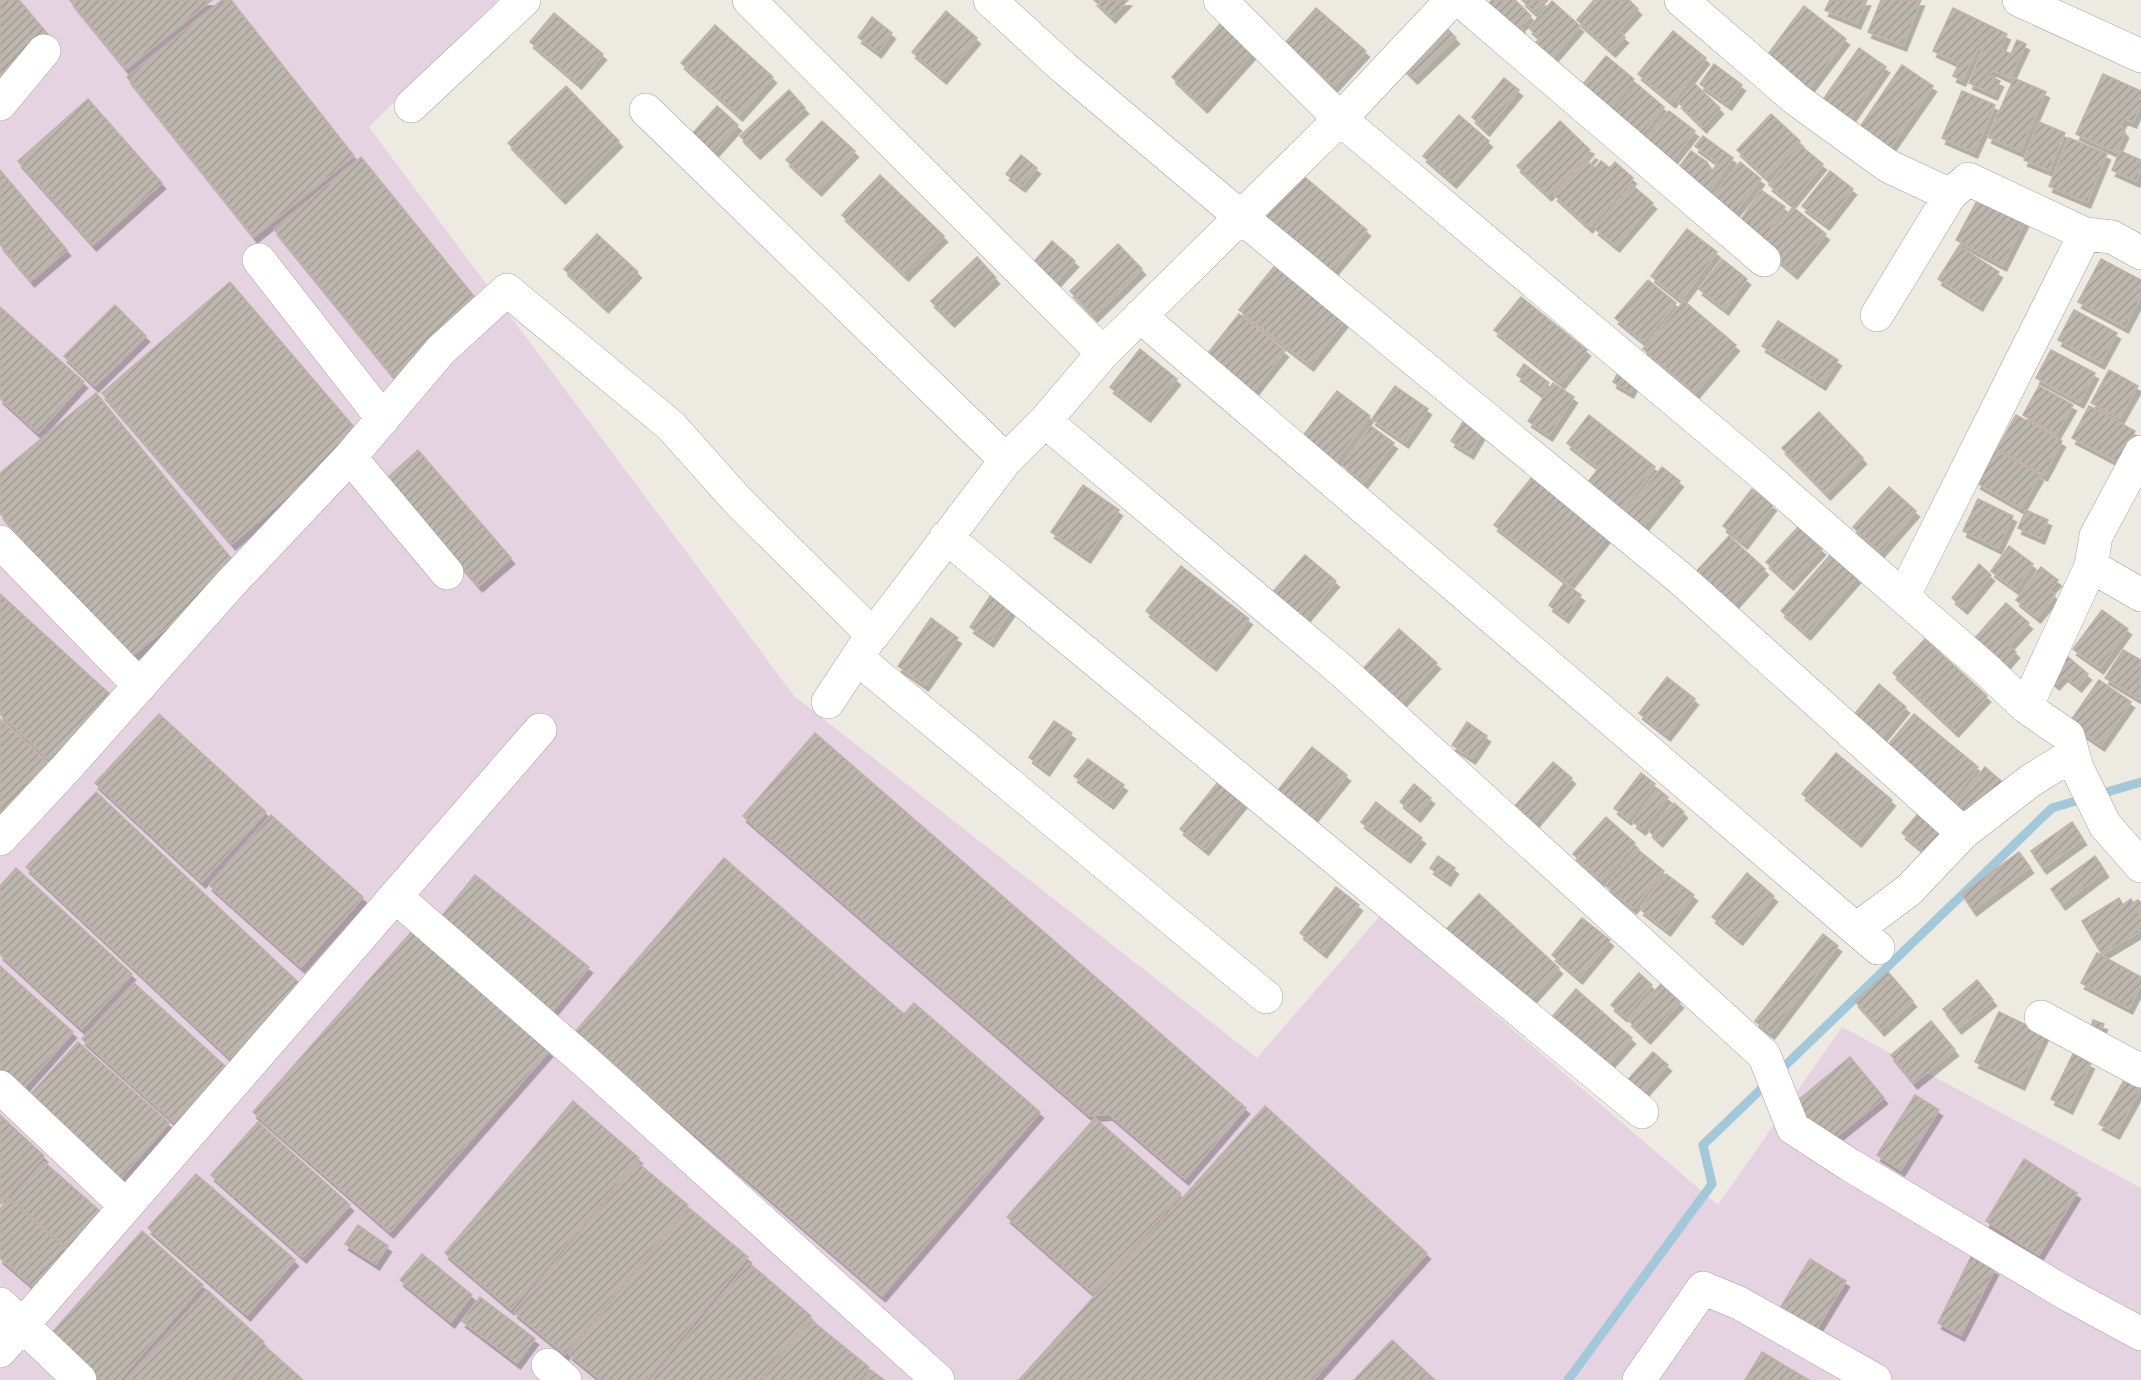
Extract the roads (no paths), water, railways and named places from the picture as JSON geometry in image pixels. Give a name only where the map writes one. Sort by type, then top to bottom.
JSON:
[{"type":"street","points":[[411,106],[524,0]]},
{"type":"street","points":[[749,0],[1102,352]]},
{"type":"street","points":[[990,0],[1063,67],[1241,217],[1682,579],[1963,833]]},
{"type":"street","points":[[1220,0],[1340,119],[1726,443],[2026,706],[2068,736],[2085,782],[2105,825],[2141,866]]},
{"type":"street","points":[[828,702],[865,647],[1006,460],[1045,421],[1102,352],[1340,119],[1452,0]]},
{"type":"street","points":[[1460,0],[1764,260]]},
{"type":"street","points":[[1681,0],[1797,100],[1888,166],[1950,195]]},
{"type":"street","points":[[2019,0],[2141,56]]},
{"type":"street","points":[[0,105],[44,51]]},
{"type":"street","points":[[646,110],[1006,460]]},
{"type":"street","points":[[1877,315],[1950,195],[1968,179],[2085,234],[2112,237],[2141,253]]},
{"type":"street","points":[[1903,597],[2085,234]]},
{"type":"street","points":[[258,260],[383,419]]},
{"type":"street","points":[[0,839],[231,583],[350,457],[441,350],[507,290],[671,426],[865,647],[1266,997]]},
{"type":"street","points":[[1140,316],[1867,937],[1866,922],[1909,890],[1963,833],[2030,780],[2085,782]]},
{"type":"street","points":[[1045,421],[1341,670],[1764,1055],[1793,1128],[1850,1165],[2057,1288],[2141,1334]]},
{"type":"street","points":[[2026,706],[2091,566],[2096,536],[2141,452]]},
{"type":"street","points":[[350,457],[447,573]]},
{"type":"street","points":[[946,537],[1426,936],[1642,1112]]},
{"type":"street","points":[[0,542],[140,686]]},
{"type":"street","points":[[2091,566],[2141,595]]},
{"type":"street","points":[[0,1351],[10,1315],[126,1206],[540,730]]},
{"type":"street","points":[[395,896],[587,1063],[938,1380]]},
{"type":"street","points":[[2041,1017],[2141,1071]]},
{"type":"street","points":[[0,1087],[126,1206]]},
{"type":"street","points":[[1639,1380],[1703,1288],[1739,1303],[1875,1380]]},
{"type":"street","points":[[10,1315],[80,1380]]},
{"type":"waterway","points":[[1568,1380],[1712,1184],[1703,1145],[2052,808],[2141,782]]}]
